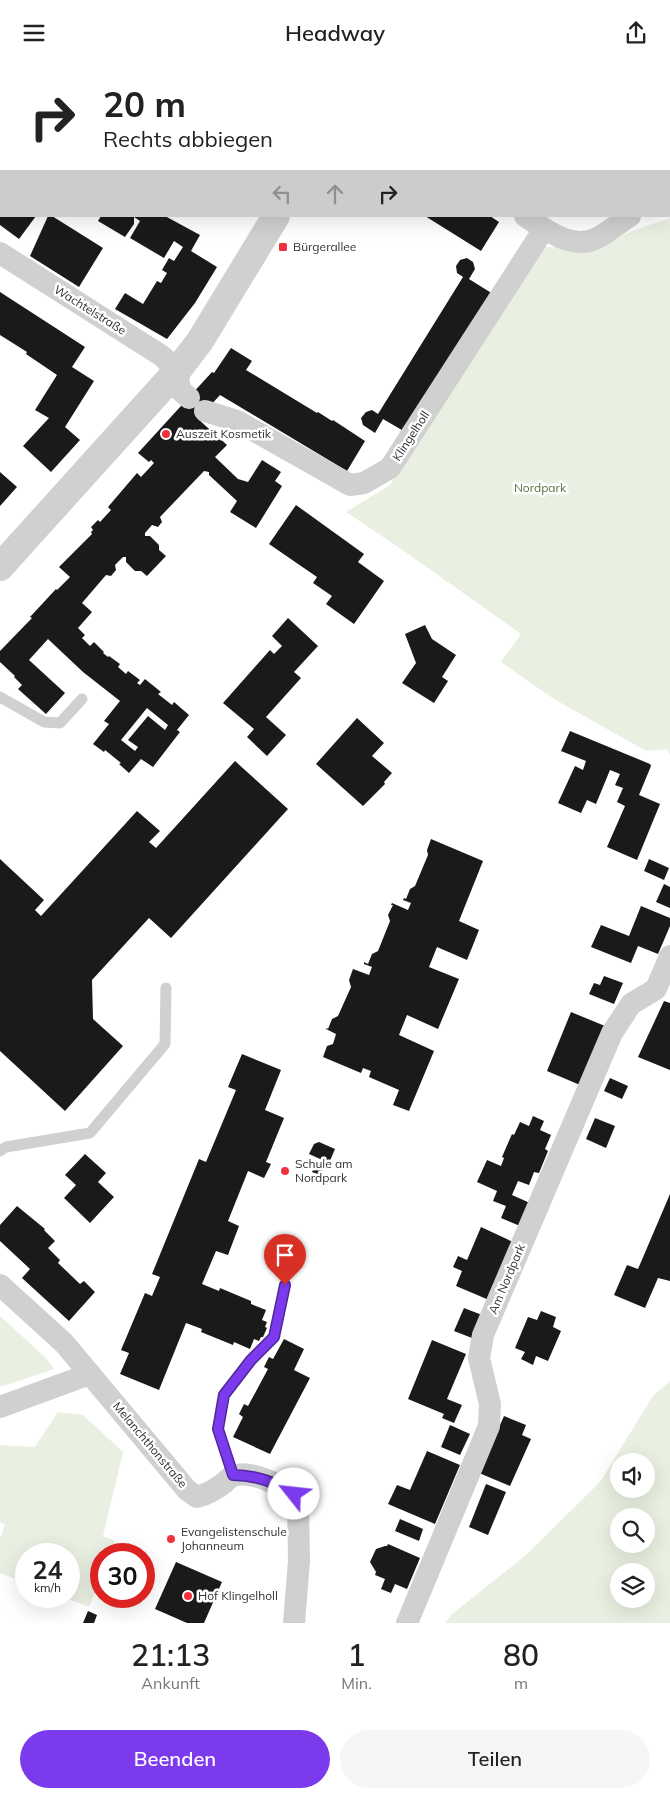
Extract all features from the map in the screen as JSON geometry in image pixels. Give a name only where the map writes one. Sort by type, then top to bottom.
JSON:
[{"type":"street","points":[[0,567],[177,371],[200,341],[275,217]]},
{"type":"street","points":[[526,217],[544,229],[575,243],[596,239],[629,217]]},
{"type":"street","name":"Klingelholl","points":[[177,371],[180,390],[197,405],[237,421],[350,485],[364,483],[390,468],[544,229]]},
{"type":"street","name":"Wachtelstraße","points":[[0,253],[162,356],[177,371]]},
{"type":"street","name":"Am Nordpark","points":[[407,1623],[489,1426],[490,1404],[479,1358],[483,1335],[612,1033],[631,1004],[656,989],[670,956]]},
{"type":"street","name":"Melanchthonstraße","points":[[0,1285],[64,1343],[187,1490],[197,1497],[209,1494],[233,1475]]},
{"type":"street","points":[[0,1407],[90,1373]]},
{"type":"street","points":[[233,1475],[248,1475],[279,1485],[294,1494],[298,1502],[299,1561],[294,1623]]},
{"type":"lane","points":[[0,697],[44,723],[60,723],[82,699]]},
{"type":"lane","points":[[0,1151],[6,1147],[90,1133],[165,1044],[166,988]]},
{"type":"lane","points":[[233,1475],[218,1429],[224,1395],[251,1360],[274,1337],[285,1285]]},
{"type":"green space","name":"Nordpark","points":[[670,218],[670,756],[667,749],[646,751],[554,699],[501,662],[521,634],[346,512],[390,485],[537,247],[601,247],[632,231]]},
{"type":"green space","points":[[0,1316],[45,1357],[54,1369],[0,1387]]},
{"type":"green space","points":[[670,1381],[670,1623],[445,1623],[451,1615],[526,1555],[600,1482],[610,1466],[610,1498],[655,1498],[655,1453],[618,1453],[653,1396]]},
{"type":"green space","points":[[58,1412],[83,1415],[123,1452],[103,1536],[115,1541],[114,1543],[90,1543],[89,1607],[80,1604],[80,1543],[15,1543],[15,1579],[0,1573],[0,1538],[5,1525],[0,1522],[0,1445],[35,1447]]},
{"type":"building","points":[[0,217],[35,217],[19,239],[0,225]]},
{"type":"building","points":[[48,217],[54,217],[103,248],[79,287],[30,256]]},
{"type":"building","points":[[100,217],[134,217],[134,224],[125,237],[98,221]]},
{"type":"building","points":[[134,217],[167,217],[200,235],[191,251],[217,267],[195,303],[167,339],[115,309],[125,293],[143,304],[157,281],[161,283],[167,273],[162,270],[169,258],[174,261],[183,247],[174,241],[164,258],[130,238],[140,221]]},
{"type":"building","points":[[427,217],[492,217],[499,222],[481,251]]},
{"type":"building","points":[[467,258],[473,262],[475,269],[469,279],[493,294],[407,433],[383,419],[375,433],[363,425],[361,418],[366,412],[372,410],[378,414],[463,277],[457,273],[456,266],[460,260]]},
{"type":"building","points":[[0,292],[85,347],[72,367],[94,381],[65,427],[80,440],[51,472],[23,446],[49,418],[35,410],[57,375],[26,354],[27,352],[0,335]]},
{"type":"building","points":[[231,348],[252,361],[246,370],[317,413],[333,420],[365,441],[347,471],[220,395],[198,419],[227,445],[215,457],[238,479],[248,482],[262,460],[281,472],[275,481],[282,486],[256,528],[230,512],[237,501],[209,475],[209,472],[204,471],[160,517],[162,522],[158,527],[152,525],[145,533],[145,536],[150,536],[159,545],[159,550],[166,556],[147,576],[141,571],[135,571],[126,562],[126,557],[123,557],[115,565],[116,570],[111,576],[106,575],[82,603],[92,612],[78,628],[85,635],[82,638],[90,646],[94,642],[103,653],[120,664],[118,667],[126,674],[128,671],[140,680],[137,683],[140,685],[145,679],[161,692],[158,694],[172,705],[174,702],[189,715],[177,730],[180,732],[153,767],[141,759],[129,773],[119,764],[121,763],[105,750],[104,752],[93,744],[109,724],[104,721],[120,701],[83,672],[48,639],[29,660],[65,693],[46,714],[18,689],[22,685],[0,662],[0,651],[32,618],[30,617],[56,589],[70,577],[59,567],[92,534],[93,530],[91,527],[98,520],[100,522],[111,510],[108,507],[137,473],[141,477],[154,463],[151,460],[149,462],[138,453],[212,372],[214,373]],"holes":[[[147,708],[168,725],[165,730],[148,716],[128,740],[138,747],[135,751],[121,740]]]},
{"type":"building","points":[[0,472],[17,487],[0,506]]},
{"type":"building","points":[[296,505],[364,554],[358,562],[384,581],[354,624],[326,604],[332,596],[313,583],[317,577],[269,544]]},
{"type":"building","points":[[288,618],[318,646],[294,672],[301,678],[266,717],[286,735],[267,756],[247,737],[254,729],[223,703],[270,650],[274,654],[282,646],[272,636]]},
{"type":"building","points":[[425,625],[432,639],[456,655],[442,677],[448,681],[434,703],[402,683],[416,663],[405,634]]},
{"type":"building","points":[[357,718],[384,743],[372,756],[392,773],[384,782],[385,784],[363,806],[316,764]]},
{"type":"building","points":[[570,731],[650,764],[651,766],[639,795],[660,804],[637,860],[607,847],[625,806],[617,802],[623,788],[615,785],[620,774],[610,770],[596,804],[587,800],[581,813],[558,803],[575,766],[583,770],[586,761],[561,751]]},
{"type":"building","points":[[235,761],[288,809],[171,938],[149,918],[92,980],[93,1019],[123,1046],[65,1111],[0,1051],[0,859],[44,900],[35,910],[41,916],[137,811],[160,831],[149,842],[156,848]]},
{"type":"building","points":[[431,839],[483,861],[459,921],[479,930],[467,960],[437,947],[429,967],[459,979],[438,1029],[407,1015],[399,1035],[434,1051],[409,1111],[393,1105],[399,1090],[369,1077],[371,1071],[363,1068],[361,1073],[323,1057],[327,1046],[333,1044],[336,1034],[326,1028],[328,1029],[332,1019],[338,1016],[351,987],[349,980],[353,969],[369,975],[372,967],[364,964],[364,962],[368,964],[372,954],[378,951],[390,921],[388,915],[393,905],[391,905],[392,903],[408,910],[411,903],[403,900],[404,898],[406,899],[410,889],[415,886],[428,855],[427,850]]},
{"type":"building","points":[[649,859],[669,868],[664,880],[644,871]]},
{"type":"building","points":[[664,884],[670,887],[670,908],[656,902]]},
{"type":"building","points":[[641,906],[670,918],[670,926],[658,954],[638,946],[631,963],[591,947],[601,925],[629,936]]},
{"type":"building","points":[[604,976],[623,983],[614,1004],[589,994],[594,983],[600,985]]},
{"type":"building","points":[[664,1001],[670,1003],[670,1070],[638,1057]]},
{"type":"building","points":[[571,1012],[605,1026],[580,1085],[547,1071]]},
{"type":"building","name":"Schule am Nordpark","points":[[242,1054],[281,1070],[265,1110],[284,1118],[266,1162],[271,1164],[264,1178],[248,1171],[228,1221],[239,1226],[228,1255],[216,1251],[202,1284],[219,1291],[220,1288],[251,1301],[251,1304],[266,1310],[262,1320],[267,1322],[265,1327],[267,1328],[259,1341],[254,1339],[250,1349],[234,1342],[233,1345],[201,1332],[202,1329],[186,1323],[159,1390],[120,1374],[129,1353],[121,1350],[145,1293],[152,1296],[160,1277],[152,1274],[199,1159],[206,1162],[236,1090],[228,1087]]},
{"type":"building","points":[[610,1078],[628,1086],[622,1099],[604,1091]]},
{"type":"building","points":[[533,1116],[544,1121],[540,1130],[551,1135],[545,1149],[548,1151],[539,1173],[534,1172],[529,1185],[518,1181],[512,1195],[530,1203],[520,1226],[501,1218],[506,1206],[493,1201],[497,1191],[477,1182],[487,1160],[501,1166],[504,1158],[502,1157],[512,1134],[514,1135],[520,1122],[529,1126]]},
{"type":"building","points":[[595,1118],[615,1126],[606,1148],[586,1139]]},
{"type":"building","points":[[319,1142],[335,1149],[329,1163],[309,1154],[314,1144]]},
{"type":"building","points":[[85,1154],[106,1173],[98,1182],[114,1197],[90,1223],[64,1198],[76,1185],[65,1175]]},
{"type":"building","points":[[317,1161],[325,1165],[320,1175],[312,1172]]},
{"type":"building","points":[[670,1194],[670,1281],[658,1278],[645,1308],[614,1295],[627,1265],[638,1269]]},
{"type":"building","points":[[17,1206],[45,1229],[55,1241],[48,1248],[60,1260],[58,1263],[80,1284],[84,1281],[95,1292],[69,1321],[22,1278],[30,1269],[0,1241],[0,1225]]},
{"type":"building","points":[[481,1227],[513,1242],[489,1300],[456,1286],[462,1271],[453,1267],[458,1256],[467,1260]]},
{"type":"building","points":[[464,1308],[482,1315],[472,1338],[454,1331]]},
{"type":"building","points":[[541,1311],[556,1317],[553,1327],[561,1331],[548,1361],[536,1356],[533,1365],[521,1359],[525,1352],[515,1348],[528,1317],[537,1320]]},
{"type":"building","points":[[284,1339],[304,1349],[294,1370],[310,1378],[270,1454],[233,1437],[243,1417],[239,1414],[244,1404],[248,1406],[268,1369],[264,1367],[269,1357],[273,1359]]},
{"type":"building","points":[[432,1340],[466,1354],[447,1399],[462,1405],[454,1423],[442,1418],[444,1414],[408,1399]]},
{"type":"building","points":[[504,1416],[526,1425],[522,1435],[531,1439],[510,1486],[479,1473]]},
{"type":"building","points":[[450,1425],[470,1434],[460,1455],[441,1447]]},
{"type":"building","points":[[427,1451],[460,1465],[435,1524],[388,1504],[397,1485],[410,1490]]},
{"type":"building","points":[[486,1484],[506,1492],[488,1535],[469,1527]]},
{"type":"building","points":[[400,1519],[423,1529],[419,1541],[395,1531]]},
{"type":"building","points":[[388,1544],[420,1558],[407,1589],[395,1584],[391,1593],[381,1589],[385,1579],[375,1575],[376,1572],[370,1562],[376,1549]]},
{"type":"building","name":"Hof Klingelholl","points":[[176,1562],[222,1582],[204,1623],[187,1623],[155,1609]]},
{"type":"building","points":[[88,1611],[97,1615],[94,1623],[83,1623]]},
{"type":"place","name":"Bürgerallee","points":[[283,247]]},
{"type":"place","name":"Auszeit Kosmetik","points":[[166,434]]},
{"type":"place","name":"Schule am Nordpark","points":[[285,1171]]},
{"type":"place","name":"Evangelistenschule Johanneum","points":[[171,1539]]},
{"type":"place","name":"Hof Klingelholl","points":[[188,1596]]},
{"type":"route","points":[[285,1285],[274,1337],[251,1360],[224,1395],[218,1429],[233,1475],[248,1475],[262,1479],[279,1485],[294,1494]]}]
